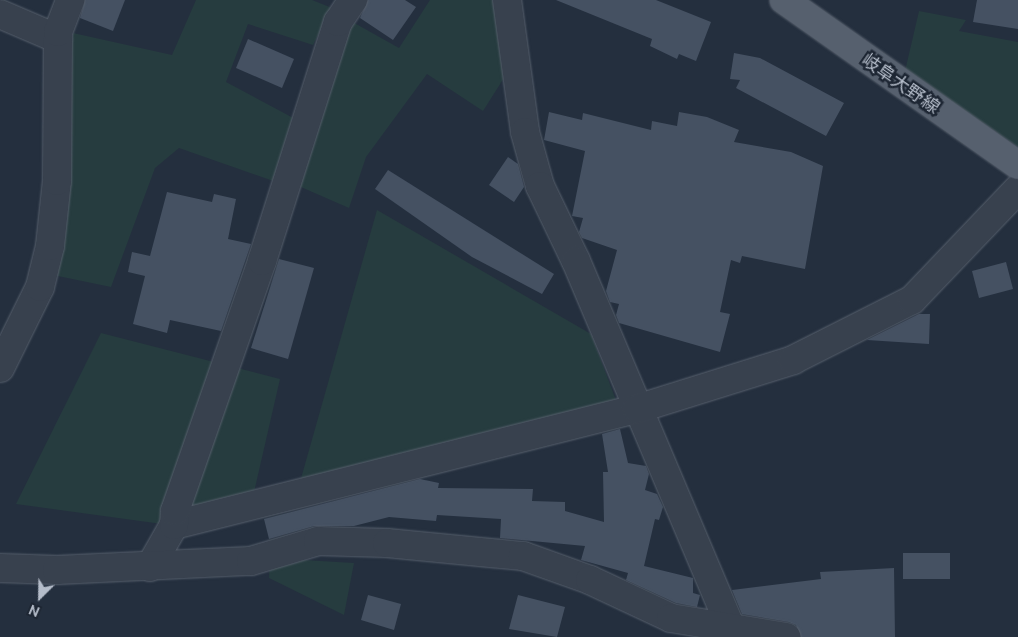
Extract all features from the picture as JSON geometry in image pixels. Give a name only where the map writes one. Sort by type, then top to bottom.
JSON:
[{"type":"main road","name":"岐阜大野線","points":[[784,0],[1018,165]]},
{"type":"street","points":[[0,368],[40,287],[50,246],[57,181],[58,39],[70,0]]},
{"type":"street","points":[[150,566],[174,525],[175,511],[262,261],[338,22],[353,0]]},
{"type":"street","points":[[508,0],[525,132],[540,186],[637,409],[709,583],[733,631]]},
{"type":"street","points":[[0,14],[58,39]]},
{"type":"street","points":[[174,525],[637,409],[793,360],[912,300],[1018,188]]},
{"type":"street","points":[[0,568],[150,566],[251,561],[318,541],[523,556],[590,580],[671,618],[733,631],[786,637]]},
{"type":"green space","points":[[196,0],[312,0],[332,8],[313,45],[248,24],[226,82],[297,120],[279,183],[179,148],[155,168],[111,287],[53,275],[73,33],[172,55]]},
{"type":"green space","points":[[430,0],[502,0],[509,70],[483,111],[427,74],[366,157],[349,208],[294,184],[349,20],[399,48]]},
{"type":"green space","points":[[919,11],[966,20],[959,31],[1018,42],[1018,147],[905,71]]},
{"type":"green space","points":[[377,210],[591,334],[620,411],[298,489]]},
{"type":"green space","points":[[101,333],[280,379],[252,501],[162,524],[16,504]]},
{"type":"green space","points":[[270,558],[354,563],[344,615],[269,578]]},
{"type":"building","points":[[85,0],[125,0],[113,31],[80,18]]},
{"type":"building","points":[[368,0],[405,0],[416,7],[393,40],[360,18]]},
{"type":"building","points":[[556,0],[656,0],[711,22],[696,61],[679,54],[677,59],[650,46],[652,39]]},
{"type":"building","points":[[977,0],[1018,0],[1018,29],[973,22]]},
{"type":"building","points":[[248,39],[294,59],[282,88],[236,68]]},
{"type":"building","points":[[734,53],[760,58],[844,103],[826,136],[736,88],[740,80],[730,79]]},
{"type":"building","points":[[549,112],[582,120],[583,113],[651,130],[652,121],[677,126],[679,112],[707,117],[739,130],[734,142],[791,152],[823,166],[805,269],[742,256],[740,263],[731,260],[720,312],[730,314],[720,352],[619,323],[616,315],[619,304],[610,302],[606,291],[617,250],[582,238],[579,232],[583,218],[572,216],[585,151],[544,140]]},
{"type":"building","points":[[508,157],[518,164],[524,187],[514,202],[489,185]]},
{"type":"building","points":[[388,170],[554,274],[542,294],[472,257],[375,189]]},
{"type":"building","points":[[167,192],[212,202],[214,194],[236,199],[228,239],[251,244],[221,331],[170,320],[167,333],[133,324],[145,276],[128,272],[132,252],[150,256]]},
{"type":"building","points":[[279,259],[314,268],[288,359],[251,348]]},
{"type":"building","points":[[1006,262],[1013,289],[979,298],[972,271]]},
{"type":"building","points":[[919,314],[930,314],[929,344],[867,340]]},
{"type":"building","points":[[620,429],[628,463],[646,466],[649,474],[645,490],[657,494],[663,507],[659,520],[655,519],[644,566],[693,578],[693,593],[700,595],[697,607],[676,603],[626,580],[628,573],[581,560],[585,546],[500,538],[501,519],[437,515],[436,521],[389,517],[354,526],[314,526],[269,539],[264,519],[420,479],[439,483],[438,488],[533,489],[532,501],[565,502],[565,511],[604,522],[603,472],[608,472],[602,434]]},
{"type":"building","points":[[903,553],[950,553],[950,579],[903,579]]},
{"type":"building","points":[[894,568],[895,637],[801,637],[796,625],[789,622],[742,614],[732,590],[821,579],[820,572]]},
{"type":"building","points":[[368,595],[401,604],[394,630],[361,620]]},
{"type":"building","points":[[518,595],[565,607],[557,637],[509,629]]}]
